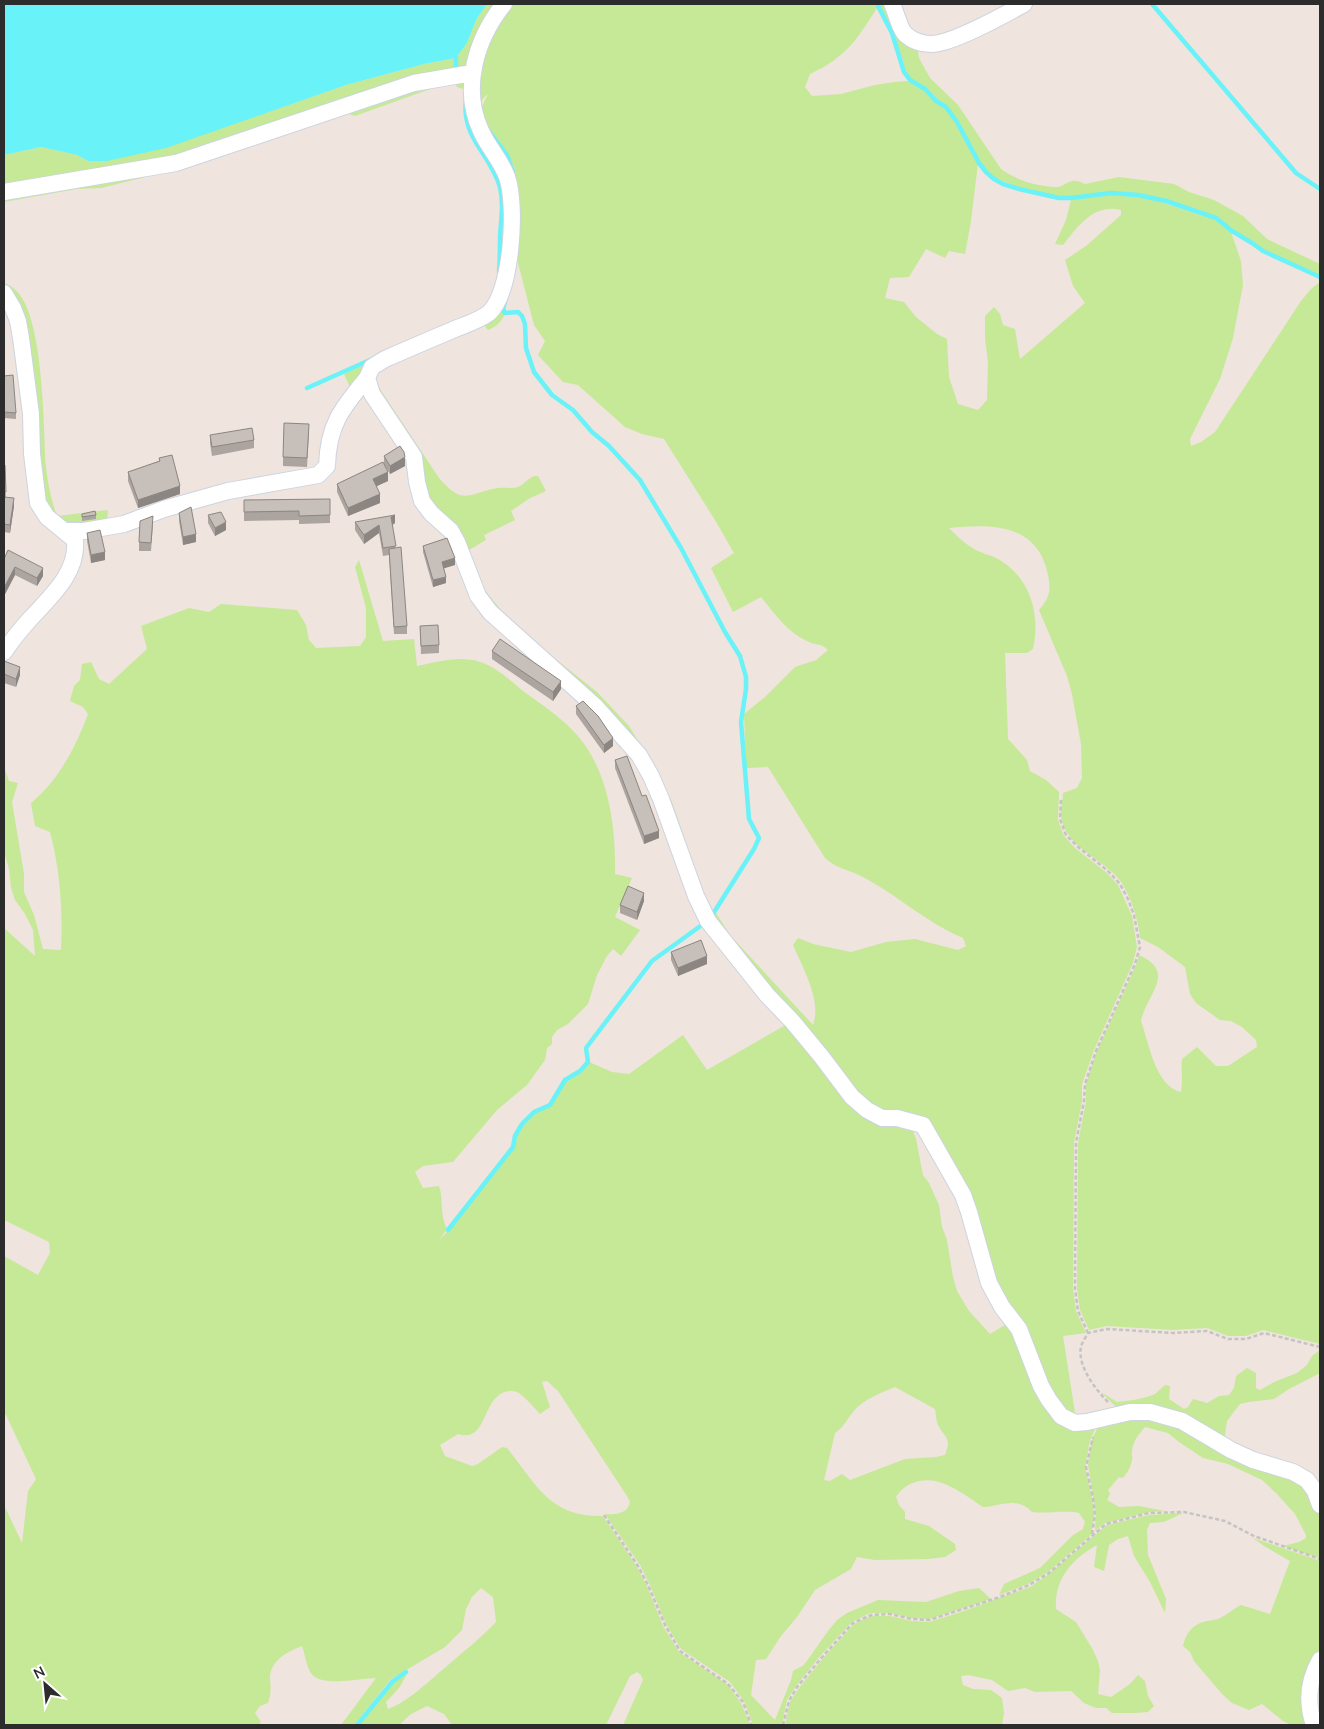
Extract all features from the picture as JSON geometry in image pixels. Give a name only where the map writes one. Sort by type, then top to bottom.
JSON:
[{"type":"street","points":[[65,531],[84,531],[124,524],[164,509],[228,491],[318,475],[328,466],[328,447],[334,425],[344,406],[367,378],[372,367],[385,359],[472,322],[488,313],[497,302],[509,260],[510,191],[500,162],[482,133],[474,114],[472,73],[488,26],[504,4]]},
{"type":"street","points":[[892,4],[906,36],[924,44],[933,44],[958,37],[1024,4]]},
{"type":"street","points":[[4,192],[176,163],[414,83],[472,73]]},
{"type":"street","points":[[4,292],[18,321],[21,338],[31,414],[32,454],[38,503],[47,517],[75,540],[76,550],[68,572],[57,589],[4,652]]},
{"type":"street","points":[[367,378],[372,394],[414,457],[417,482],[422,501],[431,513],[451,531],[478,596],[504,626],[596,707],[639,755],[661,799],[696,896],[708,921],[767,995],[798,1028],[852,1097],[867,1110],[882,1118],[897,1118],[923,1125],[963,1196],[989,1283],[1002,1307],[1020,1329],[1026,1348],[1049,1400],[1061,1416],[1075,1423],[1130,1412],[1150,1412],[1182,1421],[1231,1450],[1253,1460],[1293,1472],[1307,1480],[1315,1491],[1320,1505]]},
{"type":"street","points":[[1314,1725],[1309,1706],[1309,1690],[1313,1674],[1320,1660]]},
{"type":"path","points":[[1060,800],[1060,819],[1066,835],[1108,871],[1120,884],[1128,898],[1134,915],[1140,947],[1135,964],[1088,1071],[1084,1084],[1084,1101],[1076,1143],[1075,1289],[1078,1311],[1088,1333]]},
{"type":"path","points":[[1120,1414],[1099,1394],[1085,1369],[1080,1356],[1081,1345],[1088,1333],[1107,1329],[1173,1333],[1207,1331],[1228,1339],[1246,1339],[1264,1333],[1320,1347]]},
{"type":"path","points":[[1092,1536],[1095,1515],[1086,1467],[1091,1441],[1102,1418]]},
{"type":"path","points":[[783,1725],[789,1701],[797,1687],[853,1623],[871,1614],[890,1614],[912,1620],[929,1620],[1000,1597],[1029,1585],[1048,1573],[1106,1524],[1149,1513],[1184,1512],[1225,1521],[1254,1536],[1320,1559]]},
{"type":"path","points":[[604,1516],[638,1566],[665,1625],[680,1650],[728,1684],[743,1702],[751,1725]]},
{"type":"green space","points":[[487,4],[499,4],[467,66],[175,158],[4,189],[4,155],[41,147],[77,155],[88,161],[166,147],[346,85],[424,64],[456,58],[467,43],[476,20]]},
{"type":"green space","points":[[507,4],[875,4],[877,8],[856,39],[833,61],[810,74],[805,87],[812,96],[841,94],[875,85],[909,81],[924,90],[935,102],[945,108],[956,123],[978,163],[965,254],[949,251],[945,258],[926,249],[909,277],[890,278],[885,298],[904,302],[916,317],[937,334],[947,339],[949,377],[958,404],[978,410],[987,400],[988,362],[985,316],[994,307],[1000,314],[1003,325],[1015,329],[1020,359],[1085,303],[1073,286],[1065,260],[1086,246],[1121,215],[1121,210],[1111,209],[1095,213],[1081,224],[1063,245],[1055,244],[1066,220],[1071,200],[1111,194],[1152,199],[1215,220],[1231,232],[1241,261],[1243,285],[1233,338],[1220,379],[1190,439],[1191,446],[1201,442],[1215,432],[1301,301],[1320,282],[1320,1344],[1263,1330],[1246,1336],[1228,1336],[1207,1328],[1173,1330],[1107,1326],[1089,1330],[1080,1310],[1077,1289],[1078,1143],[1086,1101],[1086,1084],[1097,1051],[1139,955],[1150,962],[1156,969],[1158,977],[1141,1021],[1150,1052],[1159,1073],[1172,1088],[1181,1092],[1182,1059],[1197,1047],[1216,1066],[1228,1066],[1257,1047],[1256,1040],[1242,1027],[1231,1021],[1220,1020],[1196,1003],[1190,994],[1185,967],[1158,947],[1140,938],[1134,910],[1122,883],[1105,866],[1076,843],[1068,834],[1063,824],[1061,812],[1063,793],[1077,788],[1082,778],[1081,744],[1067,676],[1039,610],[1049,594],[1048,575],[1043,558],[1034,545],[1023,536],[1010,530],[996,527],[949,528],[973,548],[1006,564],[1016,573],[1030,596],[1035,621],[1033,649],[1027,653],[1005,653],[1008,739],[1027,760],[1030,771],[1046,780],[1059,792],[1058,820],[1064,836],[1118,885],[1132,916],[1137,947],[1133,963],[1094,1050],[1082,1084],[1082,1101],[1074,1143],[1073,1289],[1076,1311],[1086,1333],[1063,1336],[1076,1419],[1063,1413],[1051,1398],[1022,1327],[1005,1305],[992,1282],[966,1194],[925,1123],[897,1115],[883,1114],[869,1107],[855,1095],[795,1019],[769,992],[735,951],[712,918],[716,913],[730,935],[813,1025],[815,1006],[813,995],[793,945],[798,938],[813,944],[851,952],[886,942],[915,939],[958,950],[966,946],[963,938],[937,925],[876,884],[858,874],[835,865],[825,858],[768,767],[746,768],[744,714],[765,697],[795,667],[816,660],[828,650],[793,633],[761,597],[733,612],[711,568],[734,553],[664,439],[642,434],[625,427],[578,385],[563,382],[538,355],[545,341],[534,325],[518,263],[517,183],[514,167],[482,114],[481,108],[488,94],[481,102],[479,111],[487,130],[511,169],[516,203],[516,256],[502,310],[505,314],[498,324],[488,330],[484,325],[480,325],[392,361],[377,372],[374,380],[439,478],[447,487],[455,492],[467,496],[498,488],[515,488],[521,486],[532,477],[538,476],[546,491],[530,498],[511,511],[515,520],[484,535],[486,540],[469,550],[477,576],[482,587],[502,611],[538,645],[597,692],[629,726],[659,775],[672,802],[685,840],[683,847],[653,775],[633,743],[599,705],[506,624],[481,595],[460,541],[453,529],[433,511],[425,500],[417,456],[375,392],[370,378],[375,369],[386,361],[472,326],[486,318],[498,305],[505,289],[513,249],[513,190],[505,165],[484,131],[478,115],[475,99],[475,82],[478,65],[489,32]]},
{"type":"green space","points":[[879,4],[889,4],[917,44],[919,58],[930,78],[958,105],[1001,169],[1007,173],[1026,182],[1055,187],[1062,186],[1071,181],[1085,184],[1119,177],[1174,184],[1189,192],[1214,200],[1243,216],[1267,239],[1320,264],[1320,275],[1264,250],[1253,241],[1232,230],[1217,217],[1167,200],[1138,193],[1111,192],[1059,197],[1019,187],[995,178],[980,162],[958,121],[947,106],[926,88],[911,79],[906,71],[894,33]]},
{"type":"green space","points":[[471,78],[470,102],[472,116],[479,133],[502,172],[509,208],[505,262],[497,294],[490,307],[471,321],[382,358],[370,366],[350,387],[344,374],[481,313],[487,306],[499,283],[502,270],[504,204],[498,176],[468,122],[466,108],[469,91],[457,87],[455,83],[444,84],[355,116],[346,113],[186,167],[101,188],[77,189],[4,202],[4,199],[114,180],[176,166],[416,87],[446,80]]},
{"type":"green space","points":[[4,284],[18,292],[28,310],[35,335],[40,365],[46,467],[50,492],[57,516],[108,510],[107,524],[65,526],[44,504],[36,450]]},
{"type":"green space","points":[[359,560],[383,641],[414,639],[417,666],[457,659],[472,660],[486,664],[505,676],[553,713],[577,735],[588,749],[597,765],[612,819],[615,874],[632,878],[615,917],[640,930],[621,956],[613,949],[607,956],[597,975],[588,1004],[568,1024],[557,1030],[552,1037],[552,1044],[547,1048],[545,1060],[527,1085],[497,1110],[453,1162],[423,1166],[415,1172],[423,1188],[439,1186],[443,1218],[447,1229],[439,1240],[514,1148],[516,1137],[523,1125],[535,1112],[550,1105],[566,1081],[581,1072],[589,1062],[612,1072],[629,1074],[683,1035],[707,1070],[791,1022],[852,1098],[910,1123],[916,1139],[923,1175],[929,1183],[939,1205],[942,1227],[947,1240],[957,1291],[969,1311],[990,1334],[1005,1325],[1013,1323],[1061,1417],[1099,1420],[1090,1440],[1085,1467],[1094,1515],[1091,1535],[1048,1572],[1028,1584],[999,1595],[1004,1584],[1040,1568],[1072,1536],[1083,1529],[1085,1522],[1079,1513],[1032,1512],[1021,1504],[1015,1503],[983,1507],[958,1490],[935,1481],[920,1481],[906,1486],[896,1497],[899,1505],[905,1512],[905,1519],[929,1526],[955,1544],[956,1550],[945,1557],[928,1559],[875,1560],[857,1557],[851,1569],[815,1590],[766,1659],[756,1660],[751,1695],[775,1720],[793,1671],[804,1665],[837,1620],[847,1613],[878,1600],[926,1602],[959,1591],[979,1588],[991,1599],[929,1619],[912,1618],[890,1613],[870,1613],[852,1622],[821,1655],[796,1686],[787,1700],[782,1725],[753,1725],[744,1701],[730,1682],[681,1649],[666,1624],[640,1565],[605,1514],[617,1514],[627,1509],[630,1502],[627,1496],[558,1391],[547,1381],[542,1382],[550,1407],[540,1414],[517,1392],[509,1391],[502,1393],[491,1405],[479,1428],[474,1433],[467,1435],[458,1434],[440,1445],[445,1456],[472,1466],[478,1464],[502,1447],[507,1448],[536,1486],[557,1505],[569,1511],[585,1515],[603,1516],[637,1567],[663,1626],[679,1652],[728,1685],[741,1703],[750,1725],[623,1725],[643,1680],[637,1672],[630,1676],[606,1725],[452,1725],[444,1714],[427,1706],[411,1714],[399,1725],[359,1725],[394,1682],[407,1674],[399,1688],[386,1702],[388,1709],[396,1706],[419,1690],[496,1622],[493,1597],[481,1588],[472,1597],[466,1609],[462,1630],[445,1647],[391,1679],[354,1725],[341,1725],[376,1678],[331,1681],[316,1678],[309,1670],[302,1646],[285,1654],[273,1667],[268,1703],[260,1706],[255,1713],[261,1722],[259,1725],[4,1725],[4,1505],[22,1543],[28,1491],[36,1479],[4,1414],[4,1256],[38,1275],[50,1253],[49,1242],[4,1220],[4,928],[35,956],[33,930],[15,900],[4,851],[4,767],[9,781],[18,783],[12,802],[24,874],[24,892],[34,915],[43,949],[61,950],[60,890],[53,846],[50,832],[35,826],[31,803],[58,774],[78,739],[88,714],[83,707],[70,701],[74,686],[80,680],[82,664],[91,662],[99,679],[109,684],[147,649],[141,626],[189,608],[209,612],[221,604],[297,610],[306,625],[309,640],[316,648],[360,646],[366,637],[366,608],[355,567]],"holes":[[[895,1387],[935,1409],[938,1425],[948,1441],[945,1455],[905,1459],[850,1480],[842,1474],[830,1481],[824,1480],[835,1433],[857,1407],[867,1400]]]},
{"type":"green space","points":[[1320,1350],[1320,1373],[1274,1399],[1240,1404],[1227,1421],[1224,1442],[1119,1410],[1101,1392],[1117,1402],[1147,1397],[1155,1394],[1165,1385],[1170,1386],[1169,1399],[1184,1409],[1188,1407],[1193,1399],[1207,1403],[1219,1396],[1229,1395],[1234,1388],[1236,1376],[1247,1368],[1256,1373],[1256,1388],[1260,1390],[1297,1373]]},
{"type":"green space","points":[[1150,1414],[1292,1473],[1320,1508],[1320,1558],[1283,1546],[1299,1542],[1306,1538],[1306,1535],[1295,1514],[1262,1480],[1228,1464],[1203,1458],[1168,1433],[1145,1427],[1133,1445],[1129,1470],[1123,1478],[1119,1477],[1108,1490],[1110,1494],[1107,1500],[1119,1507],[1139,1506],[1165,1511],[1149,1512],[1105,1523],[1095,1531],[1096,1514],[1088,1465],[1092,1439],[1102,1419]]},
{"type":"green space","points":[[1183,1513],[1164,1522],[1150,1523],[1147,1530],[1148,1555],[1166,1599],[1165,1613],[1150,1582],[1134,1556],[1128,1536],[1118,1539],[1109,1545],[1104,1571],[1094,1567],[1097,1545],[1073,1563],[1062,1579],[1056,1598],[1056,1609],[1076,1622],[1098,1661],[1100,1670],[1098,1694],[1111,1697],[1130,1684],[1138,1675],[1145,1681],[1148,1696],[1154,1706],[1148,1712],[1112,1713],[1106,1708],[1096,1708],[1084,1703],[1071,1691],[1035,1692],[1025,1688],[1008,1691],[992,1680],[968,1675],[961,1676],[963,1685],[973,1689],[991,1690],[1002,1698],[1004,1713],[1002,1725],[785,1725],[790,1702],[799,1688],[854,1624],[871,1616],[890,1616],[912,1621],[929,1622],[961,1612],[1030,1587],[1049,1574],[1107,1525],[1149,1515]]},
{"type":"green space","points":[[1253,1538],[1320,1561],[1320,1657],[1313,1725],[1291,1725],[1262,1704],[1249,1710],[1232,1703],[1222,1694],[1194,1661],[1190,1652],[1183,1646],[1187,1634],[1196,1625],[1216,1620],[1241,1605],[1270,1614],[1290,1561]]},
{"type":"water","points":[[4,4],[487,4],[476,20],[467,43],[456,58],[424,64],[346,85],[166,148],[107,161],[88,161],[77,155],[41,147],[4,155]]},
{"type":"building","points":[[13,375],[16,413],[4,412],[4,376]]},
{"type":"building","points":[[284,423],[309,424],[307,458],[283,457]]},
{"type":"building","points":[[252,428],[254,440],[212,447],[210,435]]},
{"type":"building","points":[[400,446],[405,457],[390,466],[384,456]]},
{"type":"building","points":[[172,455],[180,486],[138,500],[128,472],[160,461],[159,458]]},
{"type":"building","points":[[383,462],[388,472],[373,479],[380,494],[348,508],[337,484]]},
{"type":"building","points":[[5,465],[6,492],[4,492]]},
{"type":"building","points":[[4,497],[14,498],[10,525],[4,524]]},
{"type":"building","points":[[330,499],[330,515],[299,516],[299,511],[244,512],[244,500]]},
{"type":"building","points":[[191,507],[196,534],[183,537],[179,513]]},
{"type":"building","points":[[95,511],[96,515],[82,517],[82,514]]},
{"type":"building","points":[[221,512],[226,522],[215,528],[208,515]]},
{"type":"building","points":[[395,515],[391,517],[396,546],[383,548],[379,525],[364,535],[355,522]]},
{"type":"building","points":[[153,516],[151,543],[139,542],[140,521]]},
{"type":"building","points":[[100,530],[105,552],[91,555],[87,533]]},
{"type":"building","points":[[447,538],[455,558],[442,562],[446,577],[433,580],[423,546]]},
{"type":"building","points":[[401,547],[407,626],[394,627],[389,549]]},
{"type":"building","points":[[8,550],[43,568],[37,578],[15,567],[4,588],[4,559]]},
{"type":"building","points":[[438,625],[439,645],[421,646],[420,626]]},
{"type":"building","points":[[500,639],[561,681],[553,692],[492,651]]},
{"type":"building","points":[[4,661],[20,667],[16,679],[4,674]]},
{"type":"building","points":[[583,701],[598,716],[613,738],[604,745],[576,706]]},
{"type":"building","points":[[627,756],[642,796],[646,795],[659,831],[644,836],[615,760]]},
{"type":"building","points":[[628,886],[644,893],[637,912],[620,905]]},
{"type":"building","points":[[701,940],[707,956],[678,968],[671,952]]},
{"type":"waterway","points":[[877,4],[892,33],[904,72],[910,80],[925,89],[936,101],[946,107],[957,122],[979,163],[994,179],[1019,189],[1059,198],[1111,193],[1138,195],[1166,201],[1216,218],[1263,251],[1320,277]]},
{"type":"waterway","points":[[1152,4],[1296,173],[1320,189]]},
{"type":"waterway","points":[[456,58],[456,68]]},
{"type":"waterway","points":[[466,99],[466,113],[472,135],[490,164],[500,187],[502,206],[499,272]]},
{"type":"waterway","points":[[488,130],[507,155],[513,172]]},
{"type":"waterway","points":[[506,298],[503,309],[505,313],[518,312],[522,316],[525,324],[526,348],[534,372],[552,395],[573,410],[640,480],[681,548],[725,632],[740,656],[746,677],[741,722],[749,819],[759,838],[711,917]]},
{"type":"waterway","points":[[307,388],[370,360]]},
{"type":"waterway","points":[[448,1230],[513,1147],[515,1136],[522,1124],[534,1112],[550,1105],[565,1080],[580,1071],[588,1062],[586,1048],[652,961],[706,922]]},
{"type":"waterway","points":[[357,1725],[393,1681],[406,1672]]}]
